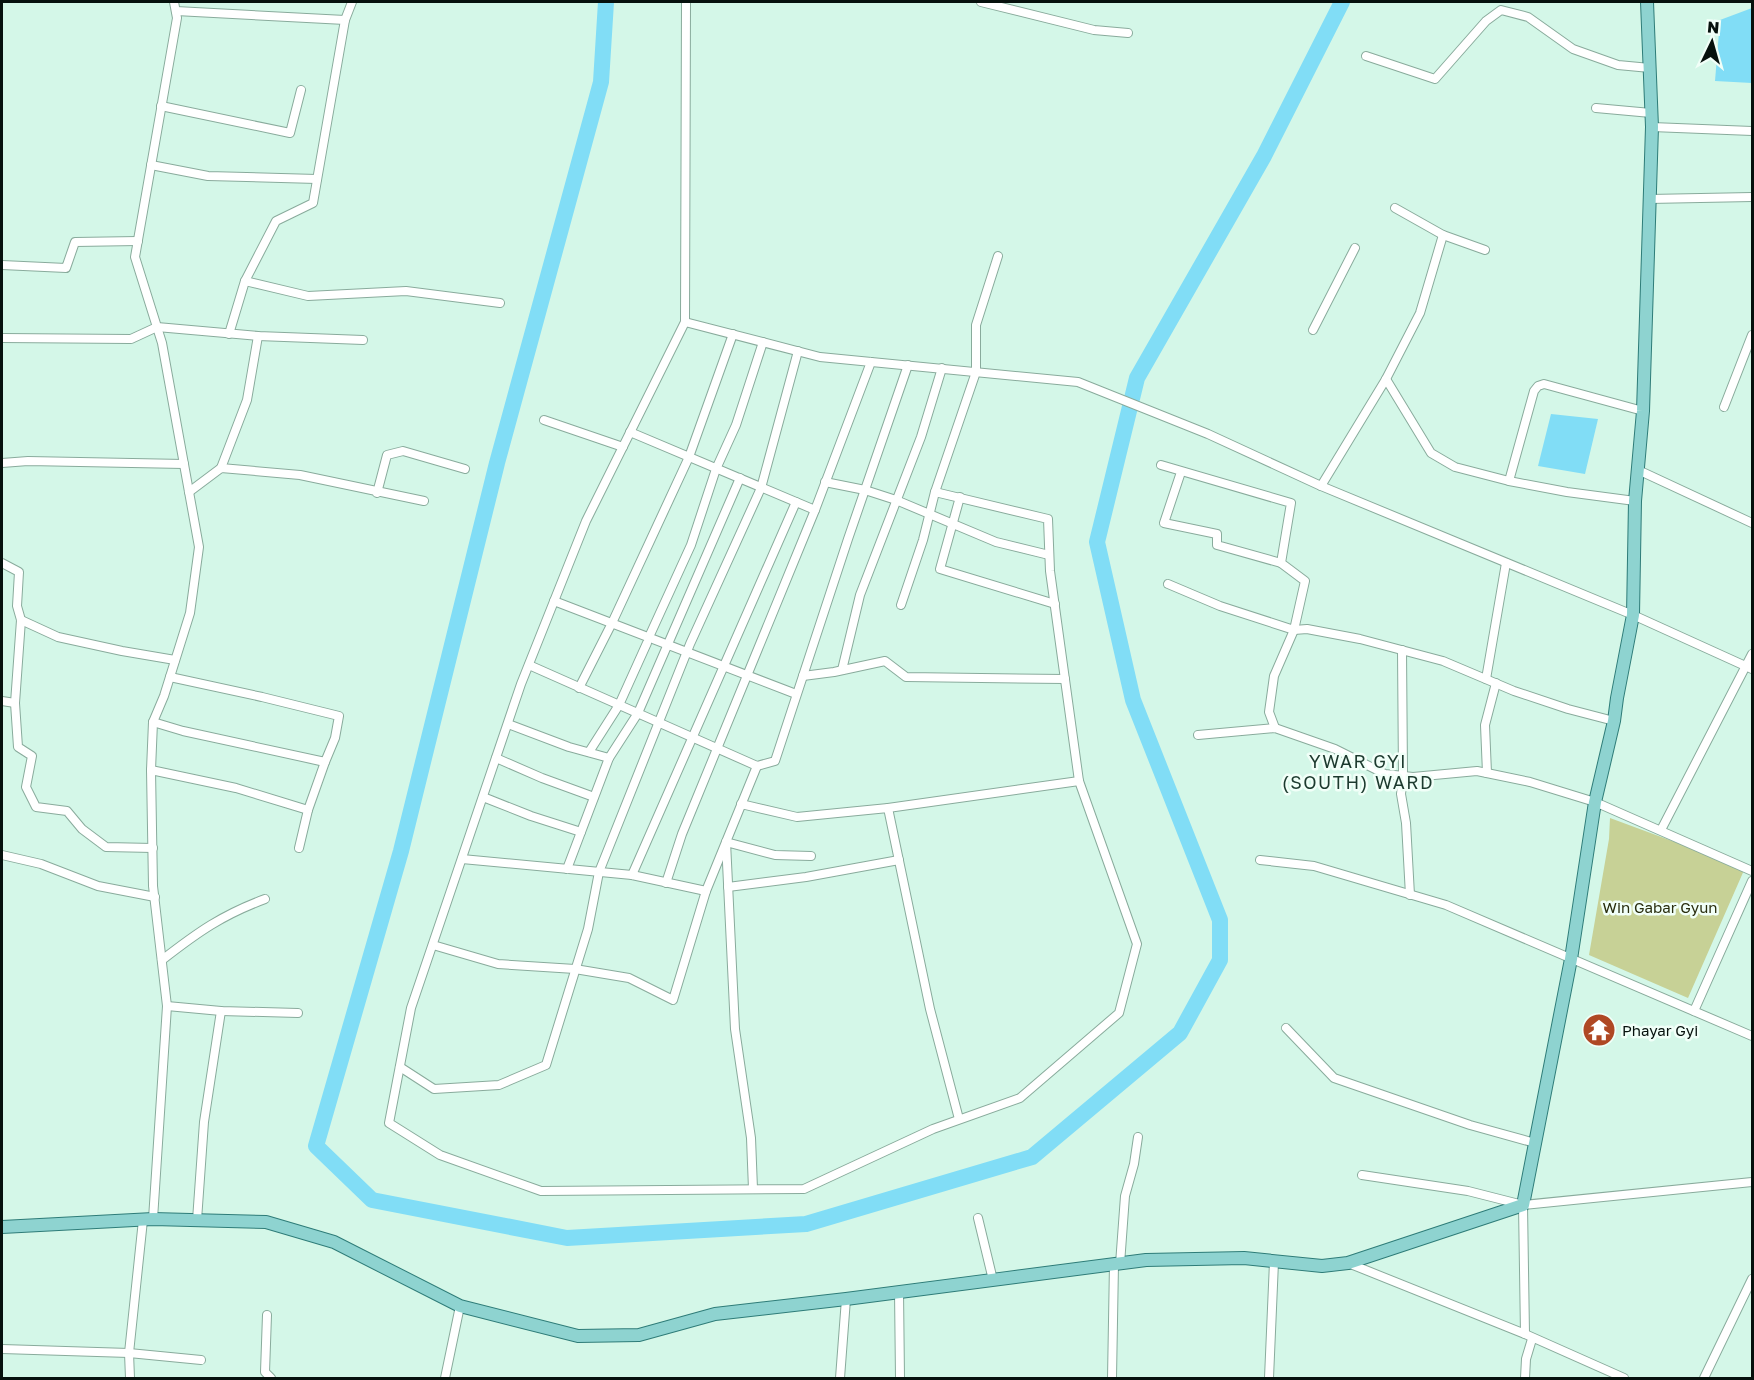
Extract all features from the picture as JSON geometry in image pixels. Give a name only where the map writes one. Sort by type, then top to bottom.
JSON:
[{"type":"main road","points":[[2,1227],[148,1219],[266,1222],[334,1242],[460,1306],[578,1336],[639,1335],[715,1314],[1146,1260],[1244,1258],[1322,1266],[1348,1263],[1523,1205],[1571,959],[1595,802],[1614,721],[1632,615],[1635,501],[1643,411],[1652,127],[1647,2]]},
{"type":"street","points":[[130,1378],[129,1353],[148,1219],[167,1006],[155,897],[151,770],[153,722],[170,678],[190,613],[200,547],[162,344],[135,257],[177,18],[174,2]]},
{"type":"street","points":[[229,334],[245,281],[276,221],[313,203],[345,20],[352,2]]},
{"type":"street","points":[[686,2],[685,322],[586,521],[529,666],[411,1008],[389,1123],[440,1155],[541,1191],[804,1189],[933,1129],[1020,1098],[1119,1013],[1137,944],[1079,782],[1054,604],[1048,519],[935,492]]},
{"type":"street","points":[[981,2],[1094,30],[1128,33]]},
{"type":"street","points":[[1366,56],[1436,79],[1486,21],[1501,10],[1528,17],[1573,49],[1618,65],[1650,68]]},
{"type":"street","points":[[176,11],[345,20]]},
{"type":"street","points":[[161,106],[290,133],[301,90]]},
{"type":"street","points":[[1596,108],[1651,113]]},
{"type":"street","points":[[1652,127],[1752,131]]},
{"type":"street","points":[[151,165],[208,176],[317,179]]},
{"type":"street","points":[[1649,200],[1752,197]]},
{"type":"street","points":[[1395,208],[1443,235],[1485,250]]},
{"type":"street","points":[[1321,486],[1386,379],[1420,313],[1443,235]]},
{"type":"street","points":[[2,265],[66,268],[75,242],[138,241]]},
{"type":"street","points":[[1313,330],[1355,248]]},
{"type":"street","points":[[901,605],[923,540],[935,492],[976,372],[976,325],[999,256]]},
{"type":"street","points":[[245,281],[308,296],[406,291],[500,303]]},
{"type":"street","points":[[685,322],[820,357],[1078,382],[1209,434],[1321,486],[1632,615],[1749,668]]},
{"type":"street","points":[[2,338],[131,339],[157,327],[258,336],[363,340]]},
{"type":"street","points":[[579,688],[612,623],[689,457],[733,334]]},
{"type":"street","points":[[1724,407],[1752,335]]},
{"type":"street","points":[[189,492],[221,468],[247,400],[258,336]]},
{"type":"street","points":[[589,752],[619,705],[691,545],[716,469],[736,425],[763,342]]},
{"type":"street","points":[[400,1067],[435,1089],[499,1085],[546,1065],[588,929],[599,872],[687,652],[761,488],[798,351]]},
{"type":"street","points":[[666,884],[682,834],[748,675],[871,362]]},
{"type":"street","points":[[529,666],[757,766],[775,761],[908,365]]},
{"type":"street","points":[[842,670],[860,595],[921,436],[942,368]]},
{"type":"street","points":[[1386,379],[1431,453],[1455,467],[1509,481],[1567,492],[1635,501]]},
{"type":"street","points":[[1509,481],[1534,390],[1538,386],[1544,384],[1643,411]]},
{"type":"street","points":[[544,420],[623,447]]},
{"type":"street","points":[[630,432],[814,510]]},
{"type":"street","points":[[377,493],[387,455],[403,451],[465,468]]},
{"type":"street","points":[[2,463],[28,461],[184,464]]},
{"type":"street","points":[[1161,465],[1291,503],[1281,563]]},
{"type":"street","points":[[221,468],[300,475],[377,493],[424,501]]},
{"type":"street","points":[[1638,470],[1752,523]]},
{"type":"street","points":[[1181,472],[1164,523],[1217,534],[1217,545],[1281,563],[1305,581],[1294,630],[1275,676],[1269,712],[1275,728]]},
{"type":"street","points":[[567,869],[609,758],[638,713],[740,478]]},
{"type":"street","points":[[825,482],[865,490],[896,500],[996,542],[1049,555]]},
{"type":"street","points":[[960,497],[940,569],[1054,604]]},
{"type":"street","points":[[632,875],[796,502]]},
{"type":"street","points":[[2,563],[19,572],[17,606],[21,620],[15,703],[18,747],[32,756],[26,787],[36,807],[67,811],[82,829],[106,847],[153,848]]},
{"type":"street","points":[[1486,679],[1506,563]]},
{"type":"street","points":[[1168,584],[1220,606],[1294,630],[1307,629],[1443,661],[1568,709],[1614,721]]},
{"type":"street","points":[[554,601],[612,623],[648,640],[667,644],[796,694]]},
{"type":"street","points":[[21,620],[58,637],[175,660]]},
{"type":"street","points":[[1401,650],[1403,776],[1401,794],[1406,823],[1410,895]]},
{"type":"street","points":[[1661,830],[1749,668],[1752,654]]},
{"type":"street","points":[[802,676],[885,662],[906,677],[1065,679]]},
{"type":"street","points":[[170,678],[339,716],[335,738],[308,810],[299,848]]},
{"type":"street","points":[[1487,773],[1485,726],[1496,683]]},
{"type":"street","points":[[2,701],[15,703]]},
{"type":"street","points":[[153,722],[183,731],[325,762]]},
{"type":"street","points":[[508,724],[609,758]]},
{"type":"street","points":[[1198,735],[1275,728],[1335,749],[1385,774],[1413,777],[1477,771],[1530,782],[1595,802],[1752,871]]},
{"type":"street","points":[[496,758],[542,778],[594,796]]},
{"type":"street","points":[[432,945],[498,964],[575,969],[629,978],[673,1000],[706,891],[757,766]]},
{"type":"street","points":[[151,770],[236,788],[308,810]]},
{"type":"street","points":[[741,804],[797,817],[888,808],[1079,782]]},
{"type":"street","points":[[483,797],[581,832]]},
{"type":"street","points":[[888,808],[930,1009],[959,1119]]},
{"type":"street","points":[[726,842],[775,855],[811,856]]},
{"type":"street","points":[[726,842],[735,1029],[751,1138],[753,1189]]},
{"type":"street","points":[[2,855],[40,864],[98,886],[155,897]]},
{"type":"street","points":[[462,859],[632,875],[706,891]]},
{"type":"street","points":[[728,887],[806,877],[899,860]]},
{"type":"street","points":[[1260,860],[1314,866],[1446,905],[1752,1036]]},
{"type":"street","points":[[1694,1011],[1752,881]]},
{"type":"street","points":[[162,960],[198,932],[232,912],[265,899]]},
{"type":"street","points":[[167,1006],[221,1011],[298,1013]]},
{"type":"street","points":[[197,1220],[204,1122],[221,1011]]},
{"type":"street","points":[[1286,1028],[1334,1078],[1470,1125],[1535,1143]]},
{"type":"street","points":[[1112,1378],[1117,1264],[1125,1196],[1134,1164],[1138,1137]]},
{"type":"street","points":[[1362,1175],[1468,1191],[1523,1205],[1752,1182]]},
{"type":"street","points":[[1523,1205],[1528,1336],[1525,1378]]},
{"type":"street","points":[[978,1218],[993,1280]]},
{"type":"street","points":[[1269,1378],[1274,1262]]},
{"type":"street","points":[[1348,1263],[1528,1336],[1624,1378]]},
{"type":"street","points":[[1704,1378],[1752,1279]]},
{"type":"street","points":[[899,1292],[900,1378]]},
{"type":"street","points":[[840,1378],[846,1299]]},
{"type":"street","points":[[445,1378],[460,1306]]},
{"type":"street","points":[[267,1315],[266,1372],[271,1378]]},
{"type":"street","points":[[2,1349],[129,1353],[201,1360]]},
{"type":"green space","name":"Win Gabar Gyun","points":[[1610,818],[1745,868],[1688,998],[1589,955],[1609,839]]},
{"type":"water","points":[[1752,8],[1752,83],[1715,81],[1720,20]]},
{"type":"water","points":[[1551,414],[1598,419],[1585,474],[1538,466]]},
{"type":"waterway","points":[[606,2],[601,82],[497,463],[401,851],[316,1146],[372,1200],[567,1238],[806,1224],[1032,1157],[1180,1033],[1220,960],[1220,920],[1133,700],[1097,542],[1137,378],[1264,156],[1342,2]]},
{"type":"place","name":"Phayar Gyi","points":[[1599,1030]]},
{"type":"district","name":"YWAR GYI (SOUTH) WARD","points":[[1358,771]]}]
